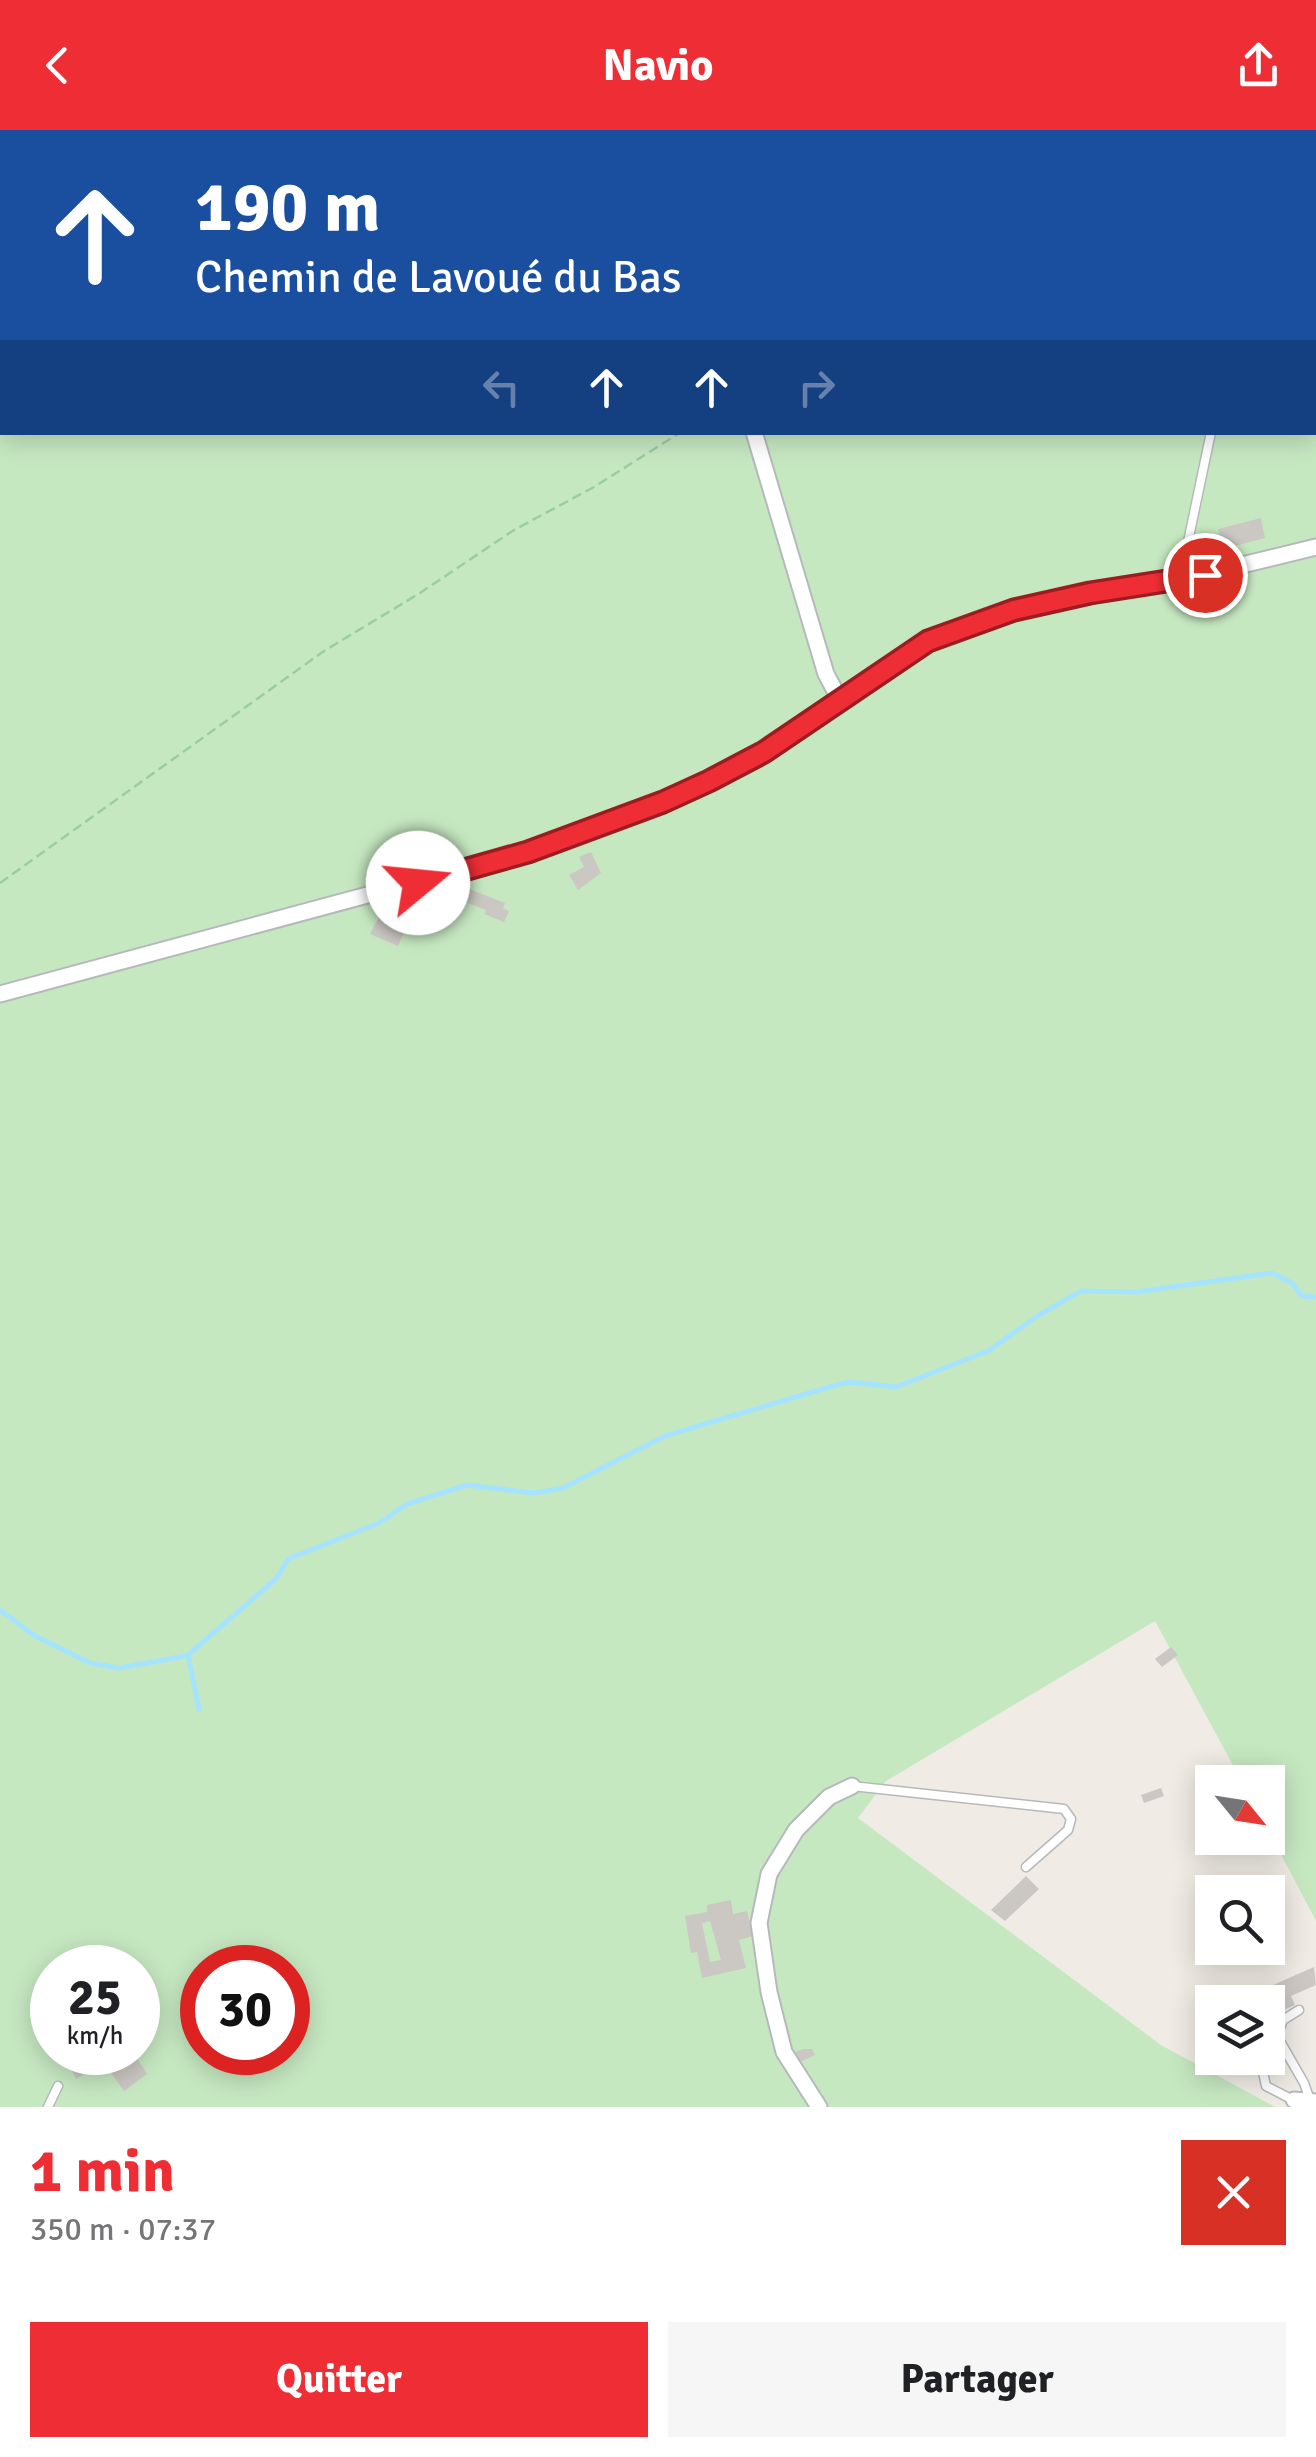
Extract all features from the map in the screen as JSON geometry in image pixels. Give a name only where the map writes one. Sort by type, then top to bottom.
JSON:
[{"type":"street","points":[[755,435],[826,674],[840,700]]},
{"type":"street","points":[[0,994],[528,852],[663,802],[764,752],[928,641],[1014,610],[1090,593],[1180,580],[1316,548]]},
{"type":"street","points":[[820,2107],[784,2052],[769,1992],[759,1923],[769,1874],[796,1830],[829,1797],[852,1786]]},
{"type":"lane","points":[[1180,580],[1210,435]]},
{"type":"lane","points":[[852,1786],[1064,1809],[1071,1819],[1068,1830],[1026,1867]]},
{"type":"lane","points":[[1264,2075],[1266,2086],[1307,2101],[1304,2082],[1277,2036],[1283,2020],[1299,2010]]},
{"type":"lane","points":[[48,2107],[58,2086]]},
{"type":"path","points":[[0,883],[324,651],[514,530],[675,435]]},
{"type":"green space","points":[[0,435],[1316,435],[1316,1921],[1281,1855],[1285,1855],[1285,1765],[1233,1765],[1155,1621],[886,1781],[858,1818],[1161,2045],[1195,2063],[1195,2075],[1216,2075],[1275,2107],[0,2107]]},
{"type":"building","points":[[1261,518],[1265,538],[1223,549],[1218,529]]},
{"type":"building","points":[[591,852],[601,873],[578,890],[569,875],[584,867],[579,857]]},
{"type":"building","points":[[469,889],[505,903],[503,908],[509,911],[504,922],[463,901]]},
{"type":"building","points":[[378,918],[405,930],[398,946],[370,934]]},
{"type":"building","points":[[1171,1647],[1178,1655],[1162,1667],[1155,1659]]},
{"type":"building","points":[[1161,1788],[1164,1796],[1144,1803],[1141,1795]]},
{"type":"building","points":[[1026,1876],[1039,1889],[1005,1921],[991,1910]]},
{"type":"building","points":[[731,1900],[733,1914],[747,1911],[753,1936],[739,1940],[746,1968],[702,1978],[697,1952],[691,1953],[685,1916],[707,1912],[707,1905]],"holes":[[[710,1921],[721,1960],[710,1962],[702,1923]]]},
{"type":"building","points":[[1314,1967],[1316,1985],[1291,1996],[1295,2005],[1285,2009],[1285,1985],[1273,1985]]},
{"type":"building","points":[[812,2049],[815,2055],[798,2063],[793,2053]]},
{"type":"building","points":[[113,2075],[146,2075],[124,2091]]},
{"type":"waterway","points":[[0,1610],[35,1636],[90,1663],[119,1668],[188,1655],[276,1579],[288,1559],[379,1523],[407,1504],[467,1485],[534,1493],[563,1488],[665,1436],[836,1385],[851,1382],[896,1387],[988,1351],[1081,1291],[1136,1292],[1272,1273],[1292,1283],[1302,1296],[1316,1297]]},
{"type":"waterway","points":[[188,1655],[199,1709]]},
{"type":"route","points":[[418,883],[528,852],[709,781],[764,752],[928,641],[1014,610],[1090,593],[1205,575]]}]
